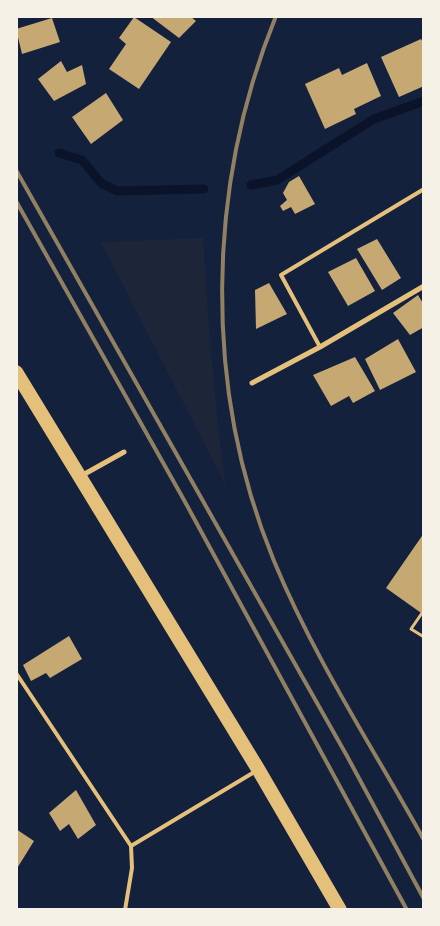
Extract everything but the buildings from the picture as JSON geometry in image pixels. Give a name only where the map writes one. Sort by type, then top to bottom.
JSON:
[{"type":"highway","points":[[16,372],[258,770],[340,910]]},
{"type":"street","points":[[252,383],[320,347],[424,286]]},
{"type":"street","points":[[80,477],[124,452]]},
{"type":"lane","points":[[320,347],[281,274],[424,189]]},
{"type":"lane","points":[[16,673],[131,846],[132,868],[125,910]]},
{"type":"lane","points":[[131,846],[258,770]]},
{"type":"path","points":[[422,613],[411,628],[424,637]]},
{"type":"shaded area","points":[[203,238],[212,362],[226,486],[101,242]]},
{"type":"waterway","points":[[251,185],[277,180],[374,119],[424,101]]},
{"type":"waterway","points":[[59,153],[82,160],[101,183],[117,191],[204,189]]},
{"type":"railway","points":[[276,16],[253,82],[236,150],[226,219],[222,288],[225,358],[235,427],[251,495],[274,561],[290,597],[326,668],[424,840]]},
{"type":"railway","points":[[16,170],[347,756],[424,899]]},
{"type":"railway","points":[[16,201],[184,500],[407,910]]}]
